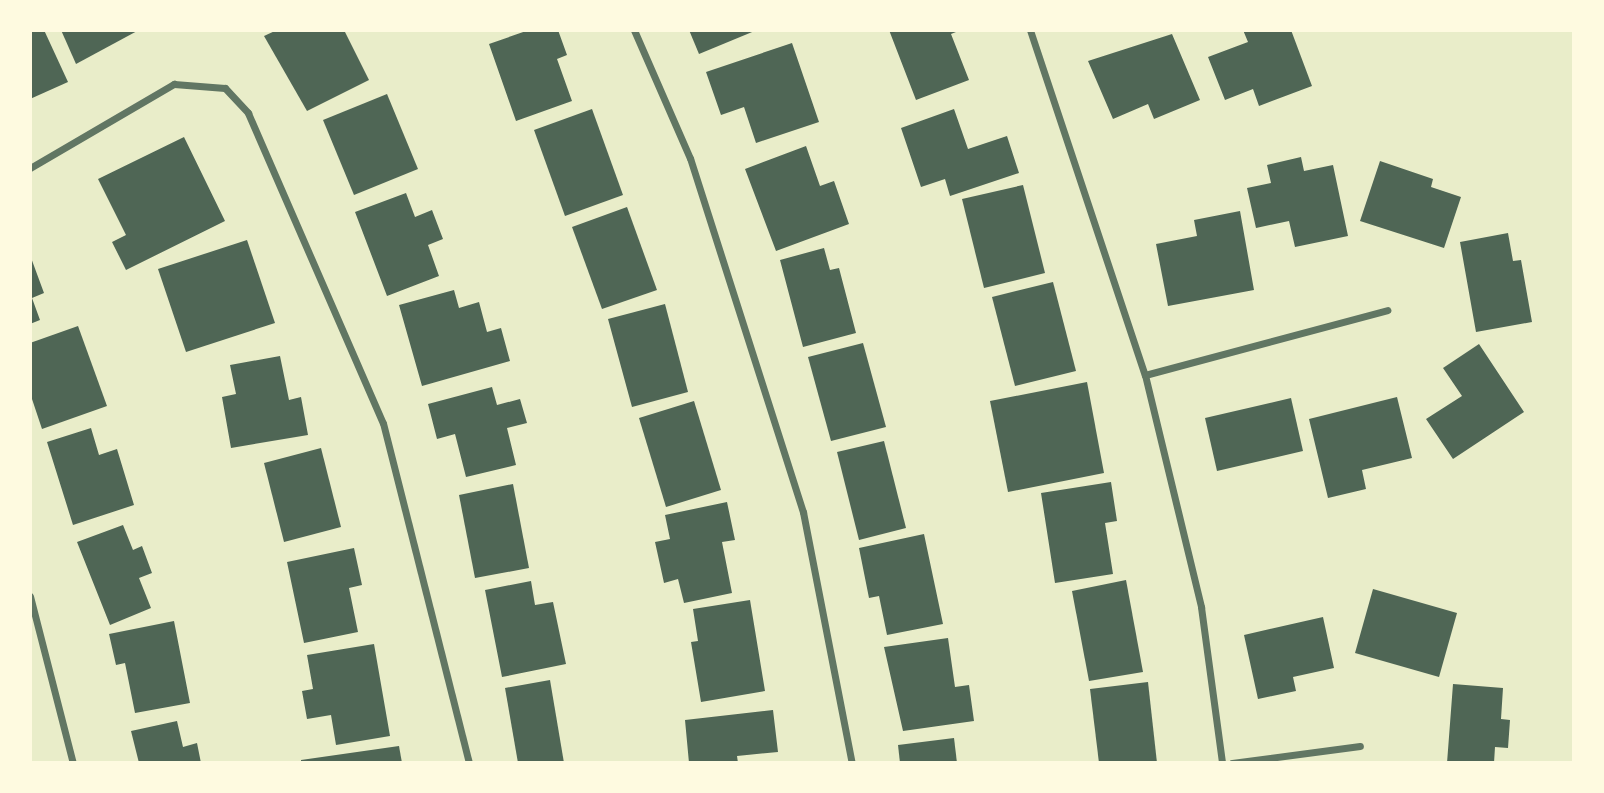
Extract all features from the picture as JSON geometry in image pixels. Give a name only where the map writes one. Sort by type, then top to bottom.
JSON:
[{"type":"street","points":[[634,30],[690,158],[803,512],[852,763]]},
{"type":"street","points":[[1030,30],[1145,375],[1200,607],[1223,763]]},
{"type":"street","points":[[30,168],[174,84],[225,88],[248,113],[383,423],[469,763]]},
{"type":"street","points":[[1145,375],[1387,310]]},
{"type":"street","points":[[30,596],[73,763]]},
{"type":"street","points":[[1232,763],[1360,746]]},
{"type":"building","points":[[30,30],[44,30],[68,82],[30,99]]},
{"type":"building","points":[[61,30],[139,30],[76,64]]},
{"type":"building","points":[[277,30],[344,30],[369,80],[307,111],[264,36]]},
{"type":"building","points":[[529,30],[558,30],[567,55],[557,59],[572,101],[516,121],[489,44]]},
{"type":"building","points":[[689,30],[757,30],[699,54]]},
{"type":"building","points":[[889,30],[961,30],[951,34],[969,80],[916,100]]},
{"type":"building","points":[[1243,30],[1291,30],[1312,86],[1259,106],[1253,89],[1225,100],[1208,57],[1248,42]]},
{"type":"building","points":[[1172,34],[1200,100],[1154,119],[1148,104],[1113,119],[1088,61]]},
{"type":"building","points":[[792,43],[819,122],[756,143],[744,107],[721,115],[706,72]]},
{"type":"building","points":[[387,94],[418,169],[354,195],[323,120]]},
{"type":"building","points":[[592,109],[623,195],[565,216],[534,130]]},
{"type":"building","points":[[954,109],[968,149],[1007,136],[1019,173],[950,196],[945,179],[921,187],[901,128]]},
{"type":"building","points":[[184,137],[225,221],[126,270],[112,242],[126,235],[98,179]]},
{"type":"building","points":[[806,146],[820,186],[834,181],[849,224],[776,251],[745,169]]},
{"type":"building","points":[[1301,157],[1304,171],[1333,165],[1348,236],[1295,247],[1289,221],[1256,228],[1247,188],[1271,183],[1267,165]]},
{"type":"building","points":[[1380,161],[1433,179],[1431,187],[1461,197],[1444,248],[1360,221]]},
{"type":"building","points":[[1023,185],[1045,273],[984,288],[962,199]]},
{"type":"building","points":[[406,193],[415,217],[432,210],[443,239],[428,245],[439,276],[387,296],[355,212]]},
{"type":"building","points":[[627,207],[657,290],[602,309],[572,227]]},
{"type":"building","points":[[1240,211],[1254,290],[1168,306],[1156,244],[1197,236],[1194,220]]},
{"type":"building","points":[[1508,233],[1513,261],[1521,260],[1532,322],[1476,332],[1460,242]]},
{"type":"building","points":[[247,240],[275,323],[186,352],[158,269]]},
{"type":"building","points":[[824,248],[830,270],[839,268],[856,333],[803,347],[780,260]]},
{"type":"building","points":[[30,255],[44,293],[32,298],[40,320],[30,324]]},
{"type":"building","points":[[1053,282],[1076,371],[1015,386],[992,297]]},
{"type":"building","points":[[454,290],[459,308],[479,302],[487,332],[501,328],[510,361],[422,386],[399,305]]},
{"type":"building","points":[[665,304],[688,392],[632,407],[608,319]]},
{"type":"building","points":[[78,326],[107,406],[42,429],[30,393],[30,343]]},
{"type":"building","points":[[863,343],[886,427],[831,441],[808,357]]},
{"type":"building","points":[[1479,344],[1524,412],[1453,459],[1426,419],[1462,396],[1443,368]]},
{"type":"building","points":[[280,356],[289,400],[301,397],[308,435],[231,448],[222,397],[236,394],[230,365]]},
{"type":"building","points":[[1087,382],[1104,473],[1008,492],[990,401]]},
{"type":"building","points":[[492,387],[497,405],[520,399],[527,423],[507,428],[516,465],[466,477],[455,434],[437,439],[428,404]]},
{"type":"building","points":[[1397,397],[1412,458],[1362,470],[1366,489],[1328,498],[1309,419]]},
{"type":"building","points":[[1291,398],[1303,451],[1217,471],[1205,418]]},
{"type":"building","points":[[694,401],[721,490],[666,507],[639,418]]},
{"type":"building","points":[[91,428],[99,455],[117,449],[134,505],[73,525],[47,442]]},
{"type":"building","points":[[884,441],[906,528],[859,540],[837,452]]},
{"type":"building","points":[[321,448],[341,527],[284,542],[264,463]]},
{"type":"building","points":[[1111,482],[1117,521],[1105,523],[1113,574],[1055,583],[1041,493]]},
{"type":"building","points":[[513,484],[529,568],[475,578],[459,495]]},
{"type":"building","points":[[727,502],[735,540],[722,542],[732,593],[684,603],[678,579],[664,583],[655,542],[670,539],[665,515]]},
{"type":"building","points":[[123,525],[133,550],[142,546],[152,573],[139,578],[151,608],[110,625],[77,542]]},
{"type":"building","points":[[924,534],[943,624],[887,635],[879,596],[869,598],[859,548]]},
{"type":"building","points":[[354,548],[362,585],[349,588],[358,632],[304,643],[287,562]]},
{"type":"building","points":[[1126,580],[1143,672],[1089,681],[1072,591]]},
{"type":"building","points":[[531,581],[535,605],[553,602],[566,664],[502,677],[485,590]]},
{"type":"building","points":[[1373,589],[1457,613],[1439,677],[1355,653]]},
{"type":"building","points":[[750,600],[765,691],[701,702],[691,642],[698,641],[693,609]]},
{"type":"building","points":[[1323,617],[1334,668],[1293,677],[1296,691],[1258,699],[1244,635]]},
{"type":"building","points":[[174,621],[190,703],[135,713],[125,663],[116,665],[109,634]]},
{"type":"building","points":[[948,638],[955,687],[969,685],[974,721],[903,731],[884,647]]},
{"type":"building","points":[[374,644],[390,736],[336,745],[331,715],[307,719],[302,691],[313,689],[307,655]]},
{"type":"building","points":[[550,680],[564,763],[518,763],[505,688]]},
{"type":"building","points":[[1148,682],[1157,763],[1099,763],[1090,689]]},
{"type":"building","points":[[1453,684],[1503,688],[1501,719],[1510,720],[1508,748],[1495,747],[1494,763],[1447,763]]},
{"type":"building","points":[[773,710],[778,752],[737,756],[738,763],[689,763],[685,720]]},
{"type":"building","points":[[177,721],[183,747],[197,743],[201,763],[139,763],[131,731]]},
{"type":"building","points":[[954,738],[957,763],[900,763],[898,745]]},
{"type":"building","points":[[399,746],[402,763],[301,763],[301,760]]}]
